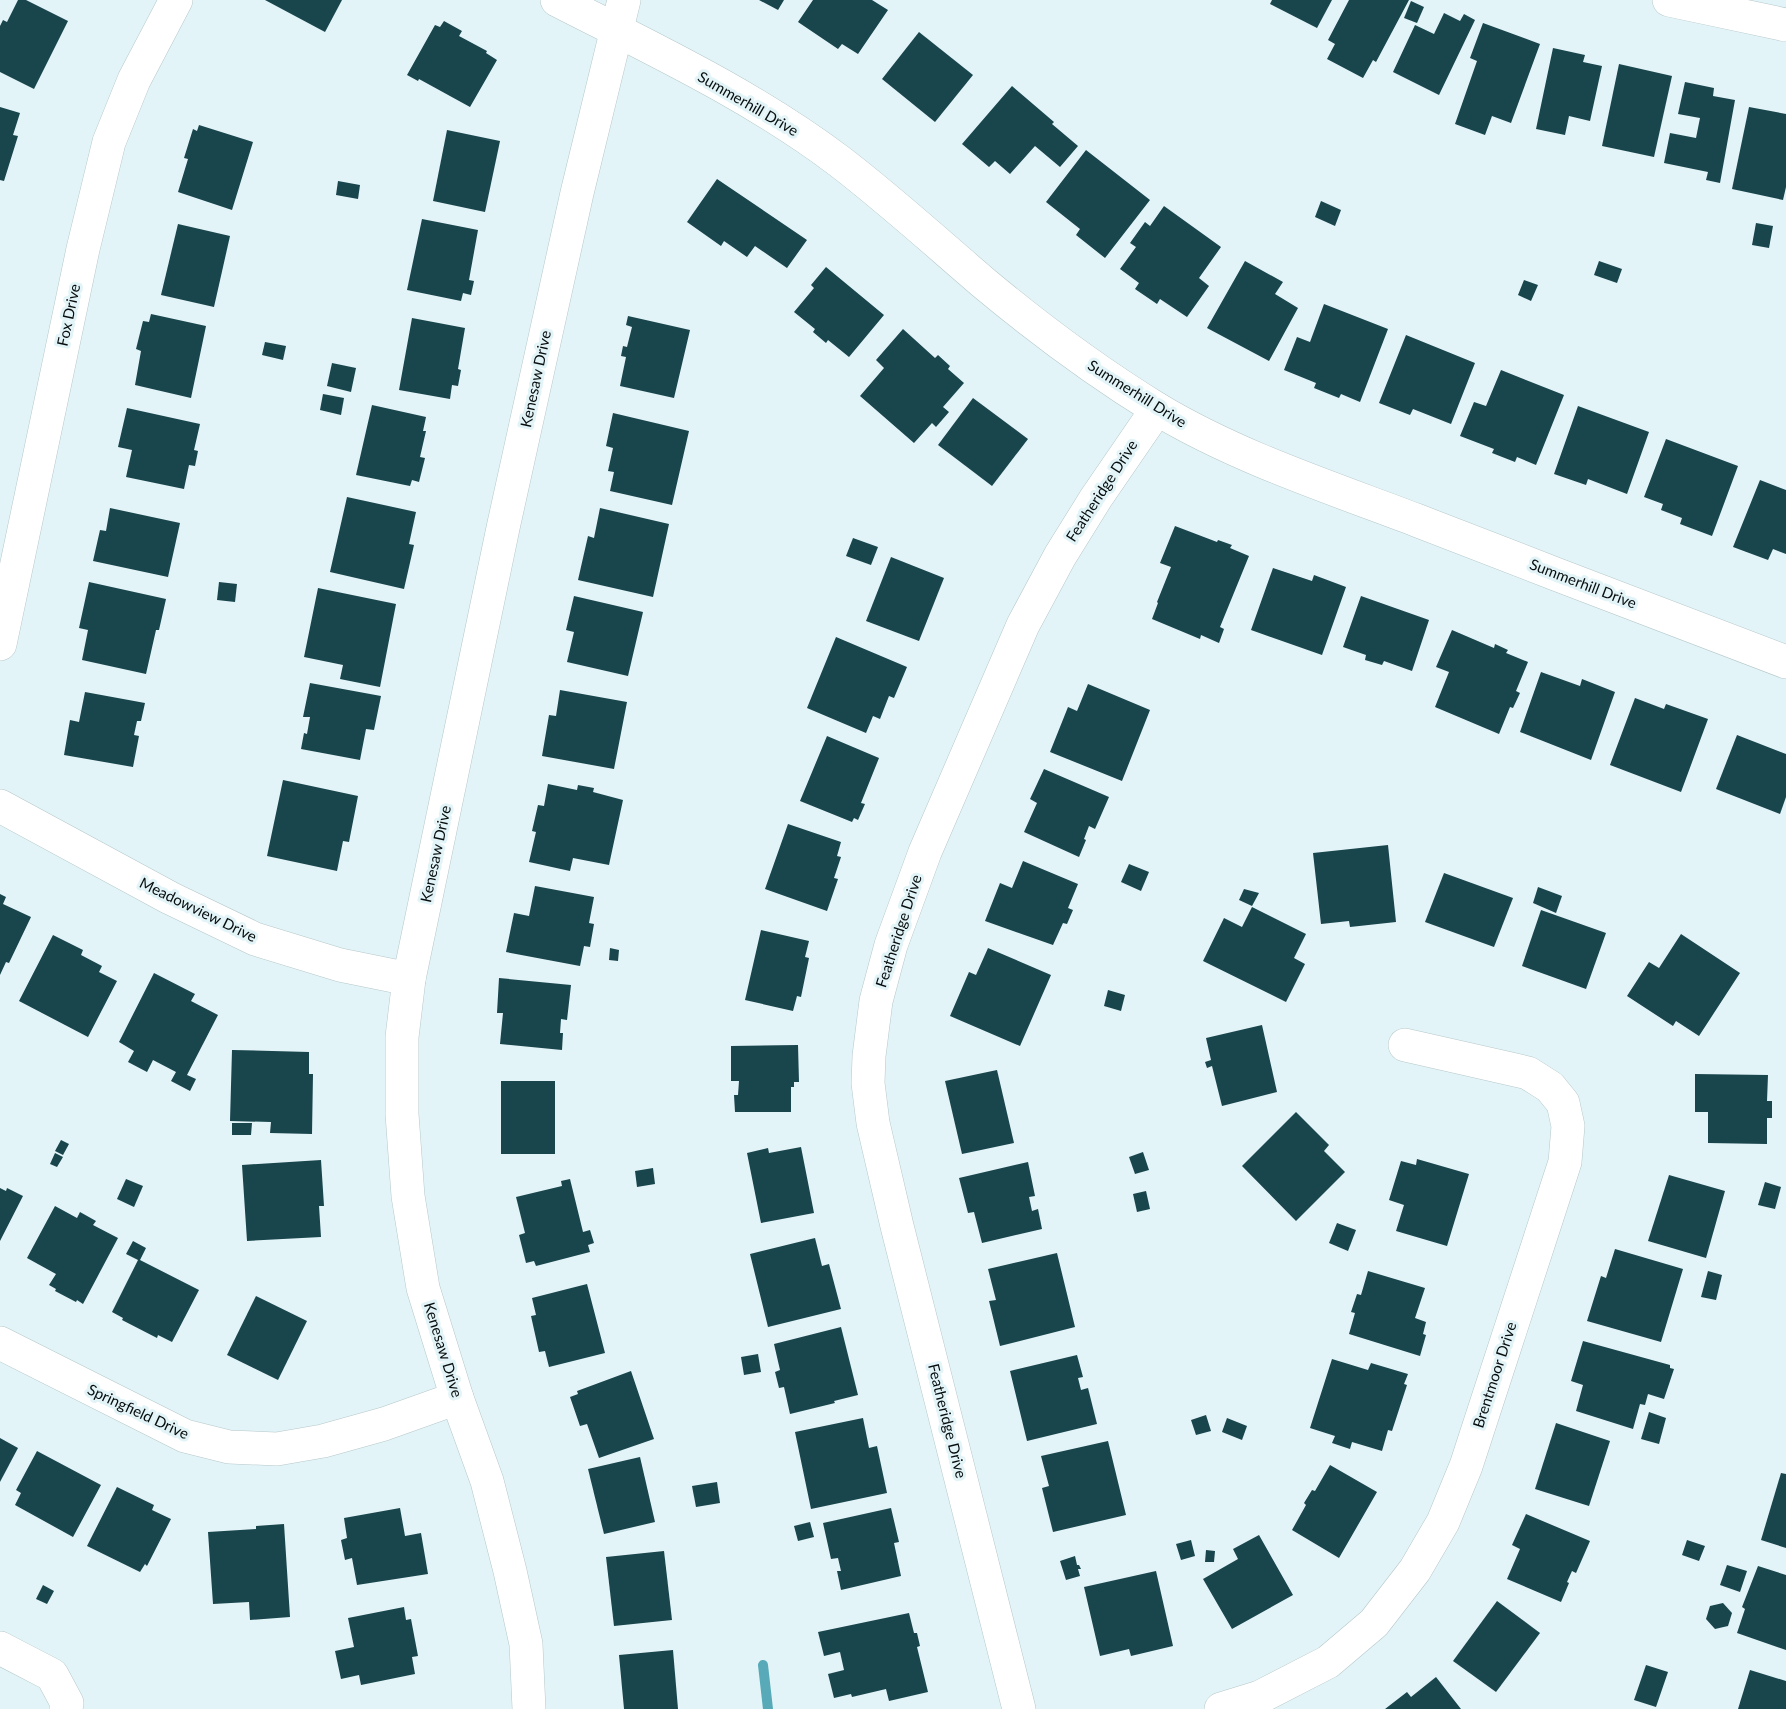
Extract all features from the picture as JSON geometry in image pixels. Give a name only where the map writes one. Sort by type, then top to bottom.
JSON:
[{"type":"street","name":"Fox Drive","points":[[0,644],[83,249],[109,142],[134,80],[177,0]]},
{"type":"street","name":"Summerhill Drive","points":[[557,0],[620,15],[787,124],[839,161],[986,284],[1093,367],[1157,409],[1205,435],[1289,472],[1786,662]]},
{"type":"street","points":[[1669,0],[1786,25]]},
{"type":"street","name":"Kenesaw Drive","points":[[529,1709],[526,1644],[510,1571],[487,1481],[457,1398],[423,1288],[408,1196],[402,1113],[402,1037],[410,979],[501,540],[572,216],[620,15]]},
{"type":"street","name":"Featheridge Drive","points":[[1019,1709],[873,1123],[868,1083],[869,1056],[876,1001],[891,945],[925,852],[1023,625],[1066,546],[1157,409]]},
{"type":"street","name":"Meadowview Drive","points":[[0,806],[170,898],[255,939],[340,965],[410,979]]},
{"type":"street","name":"Brentmoor Drive","points":[[1221,1709],[1260,1698],[1328,1662],[1374,1623],[1415,1570],[1443,1522],[1466,1466],[1565,1162],[1568,1126],[1563,1103],[1550,1087],[1527,1072],[1405,1045]]},
{"type":"street","name":"Springfield Drive","points":[[0,1343],[185,1436],[229,1447],[277,1449],[323,1442],[384,1424],[457,1398]]},
{"type":"street","points":[[0,1648],[52,1675],[72,1707]]},
{"type":"building","points":[[18,0],[26,0],[68,21],[34,89],[0,72],[0,26],[3,20],[7,22]]},
{"type":"building","points":[[265,0],[342,0],[325,32]]},
{"type":"building","points":[[759,0],[784,0],[778,10]]},
{"type":"building","points":[[813,0],[872,0],[888,10],[858,54],[842,44],[838,49],[798,22]]},
{"type":"building","points":[[1272,0],[1332,0],[1317,28],[1270,4]]},
{"type":"building","points":[[1349,0],[1409,0],[1376,62],[1373,60],[1363,78],[1327,59],[1335,44],[1328,40]]},
{"type":"building","points":[[1411,1],[1424,7],[1417,23],[1404,18]]},
{"type":"building","points":[[1444,13],[1460,21],[1464,14],[1475,20],[1439,95],[1393,72],[1415,25],[1434,34]]},
{"type":"building","points":[[444,21],[462,31],[459,36],[487,51],[486,53],[497,60],[470,107],[419,79],[418,81],[407,75],[435,25],[440,27]]},
{"type":"building","points":[[1483,23],[1540,44],[1511,123],[1492,116],[1485,135],[1455,124],[1477,61],[1470,58]]},
{"type":"building","points":[[919,32],[973,75],[935,122],[882,79]]},
{"type":"building","points":[[1553,48],[1585,55],[1583,62],[1602,66],[1590,121],[1569,116],[1565,135],[1536,129]]},
{"type":"building","points":[[1619,64],[1672,76],[1654,157],[1602,146]]},
{"type":"building","points":[[1685,82],[1714,88],[1713,96],[1735,100],[1720,183],[1706,180],[1708,172],[1664,163],[1670,133],[1696,138],[1700,118],[1678,114]]},
{"type":"building","points":[[1012,86],[1078,146],[1060,167],[1035,146],[1010,174],[995,161],[989,167],[962,144]]},
{"type":"building","points":[[0,107],[20,113],[13,135],[18,136],[4,181],[0,180]]},
{"type":"building","points":[[1749,107],[1786,114],[1786,187],[1783,200],[1732,189]]},
{"type":"building","points":[[199,125],[253,142],[232,210],[178,192],[188,159],[184,158],[193,129],[197,131]]},
{"type":"building","points":[[447,130],[500,141],[485,212],[433,201]]},
{"type":"building","points":[[1086,150],[1150,200],[1105,258],[1076,235],[1080,229],[1046,202]]},
{"type":"building","points":[[717,179],[807,240],[787,268],[755,246],[747,257],[724,241],[721,246],[687,222]]},
{"type":"building","points":[[338,181],[360,185],[358,199],[336,195]]},
{"type":"building","points":[[1321,201],[1341,210],[1335,226],[1315,217]]},
{"type":"building","points":[[1164,206],[1221,247],[1199,278],[1209,286],[1187,317],[1160,299],[1157,304],[1135,289],[1139,283],[1120,269],[1136,247],[1130,243],[1145,222],[1150,226]]},
{"type":"building","points":[[422,219],[478,230],[469,280],[474,281],[471,295],[463,293],[461,301],[407,290]]},
{"type":"building","points":[[1756,223],[1773,226],[1769,248],[1752,245]]},
{"type":"building","points":[[178,224],[230,236],[214,307],[161,295]]},
{"type":"building","points":[[1245,261],[1283,282],[1275,294],[1298,308],[1269,361],[1207,328]]},
{"type":"building","points":[[1599,261],[1622,269],[1617,283],[1594,275]]},
{"type":"building","points":[[826,267],[884,315],[849,357],[828,340],[826,343],[813,332],[815,329],[794,312],[814,288],[811,285]]},
{"type":"building","points":[[1524,280],[1538,285],[1531,301],[1518,295]]},
{"type":"building","points":[[1324,304],[1388,329],[1360,402],[1341,394],[1339,398],[1314,388],[1316,383],[1284,370],[1297,337],[1310,342]]},
{"type":"building","points":[[151,314],[206,326],[191,398],[135,385],[141,351],[136,349],[143,321],[149,322]]},
{"type":"building","points":[[628,316],[690,330],[674,398],[620,386],[626,357],[621,356],[623,346],[627,347],[632,327],[626,325]]},
{"type":"building","points":[[412,318],[465,328],[458,369],[461,370],[458,386],[452,385],[450,399],[399,390]]},
{"type":"building","points":[[903,329],[935,358],[938,355],[950,366],[948,369],[964,383],[943,407],[949,412],[936,427],[932,423],[914,443],[860,396],[884,368],[876,360]]},
{"type":"building","points":[[1406,335],[1475,363],[1451,424],[1413,409],[1410,415],[1379,403]]},
{"type":"building","points":[[265,342],[286,346],[283,360],[262,355]]},
{"type":"building","points":[[332,363],[356,368],[351,392],[327,386]]},
{"type":"building","points":[[1501,370],[1564,395],[1536,465],[1517,457],[1515,462],[1492,453],[1494,449],[1460,436],[1474,402],[1486,406]]},
{"type":"building","points":[[323,394],[344,398],[341,415],[320,410]]},
{"type":"building","points":[[973,398],[1028,439],[992,486],[938,445]]},
{"type":"building","points":[[372,405],[426,417],[423,431],[426,431],[420,457],[425,458],[419,482],[412,480],[410,486],[356,475]]},
{"type":"building","points":[[1578,406],[1649,432],[1627,494],[1588,479],[1586,485],[1554,474]]},
{"type":"building","points":[[127,408],[200,424],[194,450],[198,451],[195,466],[189,465],[184,489],[126,477],[132,450],[118,447]]},
{"type":"building","points":[[613,413],[689,431],[672,505],[610,491],[614,472],[608,471],[613,448],[606,446]]},
{"type":"building","points":[[1666,439],[1738,466],[1712,536],[1680,524],[1682,518],[1661,510],[1663,504],[1644,497]]},
{"type":"building","points":[[1760,480],[1786,490],[1786,554],[1773,549],[1768,560],[1733,547]]},
{"type":"building","points":[[347,497],[416,512],[409,544],[414,545],[404,589],[330,572]]},
{"type":"building","points":[[110,508],[180,523],[168,577],[93,561],[100,530],[106,531]]},
{"type":"building","points":[[600,508],[669,524],[653,597],[578,580],[588,536],[594,538]]},
{"type":"building","points":[[1175,526],[1217,542],[1218,540],[1232,545],[1230,548],[1249,556],[1220,627],[1224,629],[1219,643],[1201,635],[1200,639],[1152,619],[1171,567],[1160,563]]},
{"type":"building","points":[[853,538],[878,547],[871,565],[846,556]]},
{"type":"building","points":[[891,557],[944,578],[919,641],[866,621]]},
{"type":"building","points":[[1273,568],[1312,581],[1314,575],[1346,587],[1322,655],[1251,630]]},
{"type":"building","points":[[89,582],[166,599],[146,674],[82,660],[88,630],[79,628]]},
{"type":"building","points":[[219,582],[237,584],[235,602],[217,600]]},
{"type":"building","points":[[318,588],[396,604],[380,687],[340,679],[343,665],[304,657]]},
{"type":"building","points":[[574,596],[643,612],[628,676],[567,662],[574,632],[566,630]]},
{"type":"building","points":[[1361,596],[1429,620],[1412,671],[1384,661],[1382,665],[1365,660],[1366,655],[1343,647]]},
{"type":"building","points":[[1452,630],[1494,648],[1495,644],[1508,650],[1506,653],[1528,662],[1516,691],[1520,693],[1513,708],[1510,707],[1499,734],[1435,707],[1449,672],[1436,667]]},
{"type":"building","points":[[836,637],[907,667],[894,698],[889,696],[880,719],[873,716],[866,733],[807,708]]},
{"type":"building","points":[[1541,672],[1580,686],[1582,679],[1615,692],[1591,760],[1520,732]]},
{"type":"building","points":[[310,683],[381,696],[374,730],[366,729],[360,760],[301,749],[310,717],[303,717]]},
{"type":"building","points":[[1088,684],[1150,710],[1122,781],[1050,752],[1068,707],[1077,711]]},
{"type":"building","points":[[560,690],[627,702],[614,769],[542,756],[549,715],[556,716]]},
{"type":"building","points":[[85,692],[145,703],[141,721],[137,721],[134,735],[139,736],[133,767],[64,755],[70,720],[79,722]]},
{"type":"building","points":[[1635,698],[1664,709],[1666,704],[1708,719],[1681,792],[1610,765]]},
{"type":"building","points":[[1737,735],[1786,754],[1786,797],[1780,814],[1716,789]]},
{"type":"building","points":[[827,736],[879,758],[861,803],[865,804],[858,820],[854,818],[852,822],[800,801]]},
{"type":"building","points":[[1044,769],[1109,797],[1095,829],[1089,826],[1079,857],[1024,832],[1037,803],[1030,799]]},
{"type":"building","points":[[283,780],[358,796],[349,842],[343,841],[337,871],[267,856]]},
{"type":"building","points":[[548,784],[577,790],[578,785],[594,788],[593,792],[623,800],[609,865],[573,858],[570,871],[529,862],[536,832],[532,831],[538,805],[544,806]]},
{"type":"building","points":[[788,824],[841,842],[837,856],[841,857],[834,878],[838,879],[827,911],[765,889]]},
{"type":"building","points":[[1388,845],[1396,922],[1350,927],[1349,921],[1321,924],[1313,853]]},
{"type":"building","points":[[1023,861],[1078,884],[1068,908],[1073,910],[1067,924],[1063,923],[1053,945],[985,921],[1000,883],[1012,888]]},
{"type":"building","points":[[1129,864],[1149,872],[1141,891],[1121,882]]},
{"type":"building","points":[[1444,873],[1513,898],[1494,947],[1425,922]]},
{"type":"building","points":[[535,886],[594,897],[589,923],[594,924],[590,947],[584,946],[580,966],[506,952],[514,913],[529,916]]},
{"type":"building","points":[[1538,887],[1562,896],[1556,913],[1533,903]]},
{"type":"building","points":[[1244,889],[1259,893],[1252,906],[1239,900]]},
{"type":"building","points":[[0,894],[6,897],[3,904],[31,917],[9,963],[6,962],[0,975]]},
{"type":"building","points":[[1252,907],[1306,934],[1294,958],[1305,964],[1286,1002],[1203,961],[1224,918],[1242,927]]},
{"type":"building","points":[[1541,910],[1606,933],[1586,989],[1522,966]]},
{"type":"building","points":[[761,930],[809,941],[805,957],[809,958],[801,997],[797,996],[793,1011],[745,1000]]},
{"type":"building","points":[[1681,934],[1740,973],[1699,1036],[1676,1021],[1673,1026],[1627,996],[1649,962],[1659,968]]},
{"type":"building","points":[[53,935],[83,950],[81,955],[102,966],[99,972],[117,981],[88,1037],[19,1001]]},
{"type":"building","points":[[610,948],[619,950],[618,961],[609,960]]},
{"type":"building","points":[[988,948],[1051,975],[1020,1046],[950,1016],[969,972],[976,975]]},
{"type":"building","points":[[154,973],[195,994],[191,1001],[218,1015],[187,1075],[196,1079],[190,1091],[171,1081],[176,1072],[153,1060],[147,1072],[128,1062],[134,1051],[119,1042]]},
{"type":"building","points":[[499,978],[571,985],[567,1020],[561,1019],[562,1050],[500,1044],[503,1013],[497,1013]]},
{"type":"building","points":[[1108,990],[1125,995],[1121,1011],[1104,1006]]},
{"type":"building","points":[[1262,1025],[1277,1092],[1222,1106],[1212,1066],[1207,1068],[1205,1062],[1211,1060],[1206,1038]]},
{"type":"building","points":[[798,1045],[799,1082],[794,1082],[794,1087],[791,1087],[791,1112],[735,1112],[734,1095],[738,1095],[739,1081],[731,1081],[731,1046]]},
{"type":"building","points":[[232,1050],[309,1052],[309,1074],[313,1074],[312,1134],[270,1133],[271,1122],[230,1121]]},
{"type":"building","points":[[997,1070],[1014,1143],[962,1154],[945,1081]]},
{"type":"building","points":[[1695,1074],[1768,1075],[1767,1101],[1772,1101],[1772,1118],[1767,1118],[1767,1144],[1708,1143],[1708,1112],[1695,1112]]},
{"type":"building","points":[[501,1081],[555,1081],[555,1154],[501,1154]]},
{"type":"building","points":[[1296,1112],[1329,1145],[1324,1151],[1345,1172],[1296,1221],[1242,1166]]},
{"type":"building","points":[[232,1123],[252,1123],[251,1135],[232,1135]]},
{"type":"building","points":[[61,1140],[69,1144],[63,1155],[55,1151]]},
{"type":"building","points":[[801,1147],[814,1213],[761,1223],[747,1153],[768,1148],[769,1153]]},
{"type":"building","points":[[1143,1152],[1149,1170],[1135,1174],[1129,1157]]},
{"type":"building","points":[[55,1153],[63,1157],[57,1167],[50,1164]]},
{"type":"building","points":[[1417,1159],[1469,1174],[1447,1246],[1396,1231],[1404,1205],[1389,1200],[1401,1161],[1416,1165]]},
{"type":"building","points":[[321,1160],[324,1206],[319,1206],[321,1237],[247,1241],[242,1165]]},
{"type":"building","points":[[1028,1162],[1035,1196],[1029,1197],[1032,1211],[1038,1209],[1042,1229],[982,1243],[974,1212],[968,1213],[959,1178]]},
{"type":"building","points":[[653,1168],[655,1184],[637,1187],[635,1171]]},
{"type":"building","points":[[1669,1175],[1725,1191],[1706,1258],[1648,1241]]},
{"type":"building","points":[[126,1179],[143,1186],[134,1207],[117,1199]]},
{"type":"building","points":[[570,1179],[583,1232],[590,1230],[594,1243],[588,1245],[590,1252],[536,1266],[534,1261],[526,1263],[519,1235],[525,1233],[516,1197],[562,1186],[561,1181]]},
{"type":"building","points":[[1765,1182],[1781,1187],[1775,1209],[1758,1205]]},
{"type":"building","points":[[0,1188],[6,1191],[7,1188],[23,1196],[0,1241]]},
{"type":"building","points":[[1146,1191],[1150,1209],[1137,1212],[1133,1194]]},
{"type":"building","points":[[55,1206],[77,1218],[80,1212],[96,1221],[93,1225],[118,1238],[83,1304],[55,1291],[56,1289],[49,1285],[56,1274],[27,1258]]},
{"type":"building","points":[[1337,1223],[1356,1230],[1348,1251],[1329,1243]]},
{"type":"building","points":[[815,1238],[822,1266],[829,1264],[841,1309],[768,1327],[750,1254]]},
{"type":"building","points":[[133,1241],[146,1248],[140,1260],[199,1290],[172,1342],[158,1335],[157,1338],[122,1320],[123,1318],[112,1312],[138,1260],[126,1254]]},
{"type":"building","points":[[1615,1249],[1683,1269],[1661,1342],[1587,1321],[1601,1276],[1606,1278]]},
{"type":"building","points":[[1057,1253],[1075,1327],[1000,1346],[989,1301],[996,1300],[988,1269]]},
{"type":"building","points":[[1368,1271],[1425,1288],[1415,1318],[1426,1322],[1423,1334],[1426,1335],[1420,1356],[1349,1334],[1355,1313],[1351,1312],[1357,1294],[1361,1295]]},
{"type":"building","points":[[1708,1271],[1722,1275],[1716,1300],[1701,1297]]},
{"type":"building","points":[[587,1284],[605,1353],[549,1367],[545,1351],[539,1352],[531,1316],[536,1315],[532,1298]]},
{"type":"building","points":[[256,1296],[307,1321],[278,1380],[227,1355]]},
{"type":"building","points":[[841,1327],[858,1395],[790,1414],[784,1387],[779,1388],[775,1372],[780,1370],[774,1344]]},
{"type":"building","points":[[1583,1341],[1670,1365],[1670,1368],[1674,1369],[1664,1399],[1648,1394],[1645,1405],[1640,1404],[1633,1429],[1576,1411],[1583,1385],[1571,1381]]},
{"type":"building","points":[[758,1354],[761,1372],[744,1375],[741,1357]]},
{"type":"building","points":[[1077,1355],[1083,1377],[1078,1378],[1081,1390],[1088,1388],[1097,1424],[1027,1441],[1010,1371]]},
{"type":"building","points":[[1332,1359],[1368,1370],[1371,1363],[1408,1374],[1404,1384],[1407,1385],[1392,1431],[1388,1430],[1382,1451],[1352,1442],[1350,1449],[1332,1443],[1335,1436],[1310,1428]]},
{"type":"building","points":[[631,1371],[654,1439],[599,1458],[587,1424],[580,1426],[570,1397],[578,1394],[577,1391]]},
{"type":"building","points":[[1649,1412],[1666,1418],[1659,1444],[1641,1439]]},
{"type":"building","points":[[1206,1415],[1211,1431],[1196,1435],[1191,1420]]},
{"type":"building","points":[[863,1418],[869,1448],[877,1446],[887,1493],[811,1509],[795,1432]]},
{"type":"building","points":[[1227,1418],[1247,1426],[1242,1440],[1222,1432]]},
{"type":"building","points":[[1556,1423],[1610,1441],[1589,1506],[1535,1489]]},
{"type":"building","points":[[0,1438],[18,1448],[0,1482]]},
{"type":"building","points":[[1108,1441],[1126,1515],[1053,1532],[1042,1488],[1049,1486],[1041,1456]]},
{"type":"building","points":[[37,1451],[101,1485],[73,1537],[15,1505],[21,1493],[16,1490]]},
{"type":"building","points":[[640,1457],[655,1522],[604,1534],[588,1469]]},
{"type":"building","points":[[1330,1465],[1377,1492],[1339,1558],[1292,1530],[1306,1505],[1304,1503],[1312,1490],[1315,1491]]},
{"type":"building","points":[[1781,1473],[1786,1474],[1786,1548],[1761,1540]]},
{"type":"building","points":[[717,1482],[720,1503],[696,1507],[692,1486]]},
{"type":"building","points":[[117,1487],[154,1505],[152,1510],[171,1519],[147,1566],[145,1564],[140,1572],[87,1546]]},
{"type":"building","points":[[400,1508],[405,1536],[421,1533],[428,1574],[357,1585],[352,1558],[345,1560],[341,1540],[347,1538],[344,1518]]},
{"type":"building","points":[[891,1508],[899,1542],[894,1543],[901,1576],[841,1590],[837,1571],[841,1571],[838,1558],[831,1559],[823,1523]]},
{"type":"building","points":[[1526,1514],[1590,1541],[1576,1573],[1572,1571],[1561,1602],[1507,1579],[1520,1549],[1512,1545]]},
{"type":"building","points":[[810,1522],[814,1537],[798,1541],[794,1526]]},
{"type":"building","points":[[284,1524],[290,1617],[250,1620],[249,1602],[213,1604],[208,1532],[256,1529],[256,1526]]},
{"type":"building","points":[[1259,1535],[1293,1595],[1232,1629],[1203,1579],[1238,1559],[1233,1549]]},
{"type":"building","points":[[1191,1540],[1195,1556],[1181,1560],[1176,1544]]},
{"type":"building","points":[[1687,1540],[1705,1546],[1699,1561],[1682,1555]]},
{"type":"building","points":[[1206,1550],[1215,1551],[1214,1562],[1205,1562]]},
{"type":"building","points":[[664,1551],[672,1620],[614,1626],[606,1557]]},
{"type":"building","points":[[1075,1556],[1077,1565],[1081,1569],[1078,1569],[1080,1576],[1066,1580],[1060,1561]]},
{"type":"building","points":[[1727,1565],[1747,1571],[1740,1592],[1720,1585]]},
{"type":"building","points":[[1758,1566],[1786,1575],[1786,1650],[1737,1633],[1745,1609],[1742,1607]]},
{"type":"building","points":[[1156,1571],[1173,1646],[1131,1656],[1129,1649],[1100,1656],[1084,1587]]},
{"type":"building","points":[[43,1585],[54,1591],[47,1604],[36,1599]]},
{"type":"building","points":[[1497,1601],[1540,1633],[1496,1692],[1453,1661]]},
{"type":"building","points":[[1723,1603],[1732,1613],[1728,1626],[1715,1629],[1706,1619],[1710,1606]]},
{"type":"building","points":[[404,1607],[406,1620],[411,1619],[418,1656],[412,1657],[415,1674],[361,1685],[359,1675],[341,1679],[335,1651],[354,1647],[348,1618]]},
{"type":"building","points":[[909,1613],[914,1633],[917,1633],[920,1646],[917,1647],[928,1692],[889,1701],[886,1689],[852,1697],[851,1694],[834,1698],[828,1674],[844,1670],[840,1652],[824,1656],[818,1632]]},
{"type":"building","points":[[673,1650],[678,1709],[624,1709],[619,1655]]},
{"type":"building","points":[[1646,1665],[1668,1672],[1656,1707],[1634,1700]]},
{"type":"building","points":[[1750,1670],[1786,1681],[1786,1709],[1738,1709]]},
{"type":"building","points":[[1436,1677],[1461,1709],[1385,1709],[1407,1692],[1411,1697]]},
{"type":"waterway","points":[[763,1665],[768,1709]]}]
